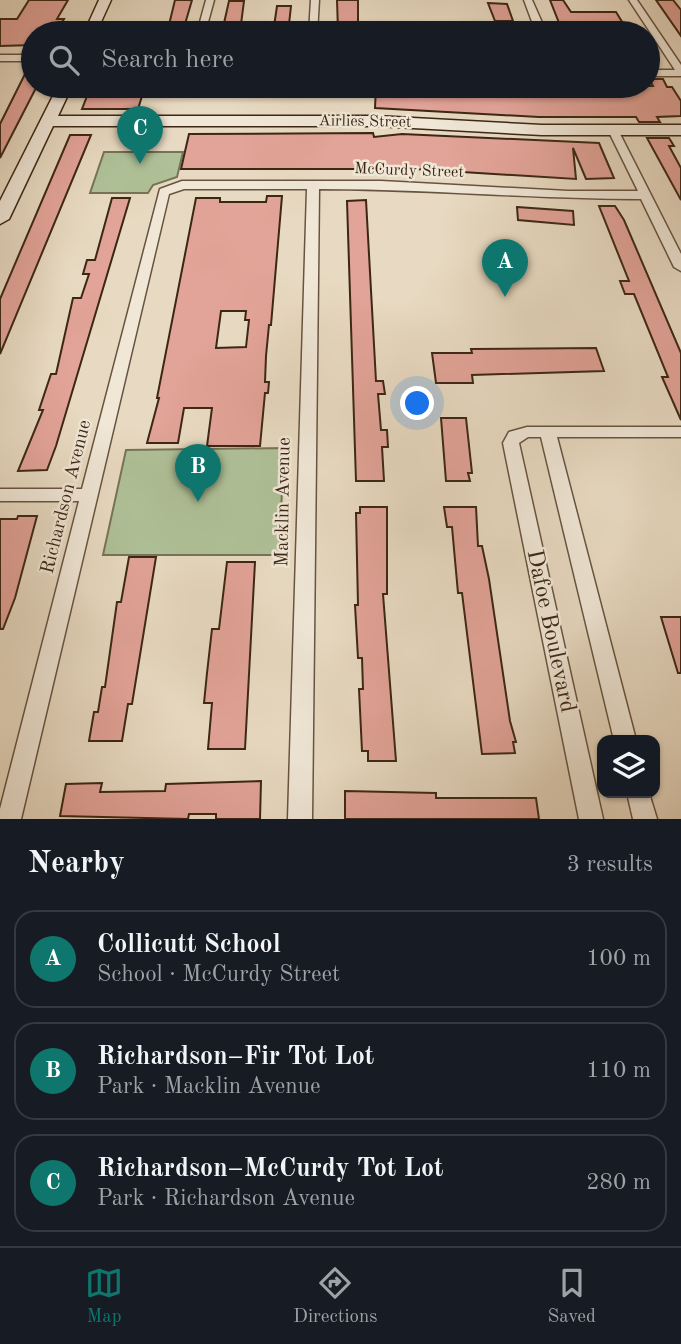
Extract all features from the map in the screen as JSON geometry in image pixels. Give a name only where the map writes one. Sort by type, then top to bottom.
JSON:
[{"type":"street","points":[[96,21],[106,0]]},
{"type":"street","points":[[204,21],[210,0]]},
{"type":"street","points":[[314,21],[315,0]]},
{"type":"street","points":[[528,0],[537,21]]},
{"type":"street","points":[[633,0],[647,21]]},
{"type":"street","points":[[660,41],[681,73]]},
{"type":"street","points":[[0,58],[21,58]]},
{"type":"street","points":[[660,73],[681,73]]},
{"type":"street","points":[[0,219],[59,98]]},
{"type":"street","name":"Airlies Street","points":[[48,121],[376,121],[542,130],[681,130]]},
{"type":"street","points":[[613,130],[681,267]]},
{"type":"street","name":"Macklin Avenue","points":[[300,819],[313,185]]},
{"type":"street","name":"McCurdy Street","points":[[170,188],[381,185],[568,195],[646,195]]},
{"type":"street","name":"Richardson Avenue","points":[[9,819],[164,192],[170,188]]},
{"type":"street","name":"Dafoe Boulevard","points":[[591,819],[511,443],[515,436],[527,432],[548,432],[624,735]]},
{"type":"street","points":[[548,432],[681,432]]},
{"type":"street","points":[[0,495],[89,495]]},
{"type":"street","points":[[639,798],[645,819]]},
{"type":"green space","points":[[104,152],[183,152],[177,177],[153,185],[148,193],[90,193]]},
{"type":"green space","points":[[284,448],[279,555],[103,555],[126,450]]},
{"type":"building","points":[[29,0],[68,0],[57,19],[64,19],[63,21],[21,21],[21,45],[0,46],[0,19],[17,19]]},
{"type":"building","points":[[175,0],[192,0],[186,21],[170,21]]},
{"type":"building","points":[[337,0],[358,0],[358,21],[338,21]]},
{"type":"building","points":[[550,0],[563,0],[571,12],[616,12],[622,21],[558,21]]},
{"type":"building","points":[[656,0],[673,0],[681,10],[681,36]]},
{"type":"building","points":[[229,1],[244,1],[241,21],[224,21]]},
{"type":"building","points":[[488,3],[507,4],[513,21],[495,21]]},
{"type":"building","points":[[277,6],[291,6],[289,21],[275,21]]},
{"type":"building","points":[[660,79],[663,79],[681,101],[681,116],[657,117],[660,122],[639,122],[636,117],[539,117],[375,108],[375,98],[660,98]]},
{"type":"building","points":[[21,82],[21,98],[31,98],[0,158],[0,124]]},
{"type":"building","points":[[86,98],[141,98],[138,109],[82,109]]},
{"type":"building","points":[[373,133],[374,137],[402,134],[599,143],[614,178],[586,179],[573,148],[576,179],[414,169],[181,169],[189,134]]},
{"type":"building","points":[[70,135],[91,135],[0,354],[0,299]]},
{"type":"building","points":[[647,138],[669,138],[674,146],[669,146],[681,168],[681,200]]},
{"type":"building","points":[[267,196],[282,196],[266,356],[265,382],[269,382],[268,393],[265,393],[260,446],[207,446],[212,408],[184,408],[178,443],[147,443],[159,398],[196,198],[220,198],[220,202],[266,202]],"holes":[[[221,311],[246,311],[245,320],[249,320],[246,347],[216,348]]]},
{"type":"building","points":[[112,198],[130,198],[56,446],[47,470],[18,471],[43,410],[39,410],[51,374],[56,374],[73,298],[81,298],[89,274],[83,274],[87,260],[95,260]]},
{"type":"building","points":[[366,200],[376,381],[383,381],[385,394],[378,394],[381,430],[387,430],[388,447],[382,447],[384,481],[356,481],[347,201]]},
{"type":"building","points":[[599,206],[615,206],[624,220],[681,353],[681,420],[662,377],[668,377],[634,294],[625,294],[620,281],[629,281]]},
{"type":"building","points":[[517,207],[573,211],[574,225],[518,220]]},
{"type":"building","points":[[596,348],[604,371],[472,375],[473,383],[436,383],[432,353],[472,353],[471,349]]},
{"type":"building","points":[[441,418],[466,418],[472,473],[468,473],[470,481],[446,481]]},
{"type":"building","points":[[360,507],[387,507],[387,594],[383,594],[396,761],[368,761],[368,751],[362,751],[359,689],[363,689],[362,658],[358,658],[355,605],[358,605],[356,513],[360,513]]},
{"type":"building","points":[[444,507],[476,507],[478,546],[482,546],[489,579],[510,721],[516,742],[513,742],[515,753],[482,754],[462,593],[458,593],[452,527],[447,527]]},
{"type":"building","points":[[18,516],[37,516],[15,598],[3,629],[0,629],[0,519],[17,519]]},
{"type":"building","points":[[129,557],[156,557],[132,704],[128,704],[122,741],[89,741],[94,712],[98,712],[102,687],[105,687],[117,602],[121,602]]},
{"type":"building","points":[[227,562],[255,562],[245,749],[208,749],[212,703],[204,703],[207,673],[212,629],[219,629]]},
{"type":"building","points":[[661,617],[681,617],[681,673],[678,673]]},
{"type":"building","points":[[261,781],[260,819],[216,819],[216,814],[189,814],[188,819],[60,816],[66,784],[102,783],[100,792],[165,791],[166,784]]},
{"type":"building","points":[[345,791],[436,793],[436,798],[536,798],[539,819],[345,819]]},
{"type":"place","name":"Richardson–McCurdy Tot Lot","points":[[140,164]]},
{"type":"place","name":"Collicutt School","points":[[505,297]]},
{"type":"place","name":"Richardson–Fir Tot Lot","points":[[198,502]]}]
